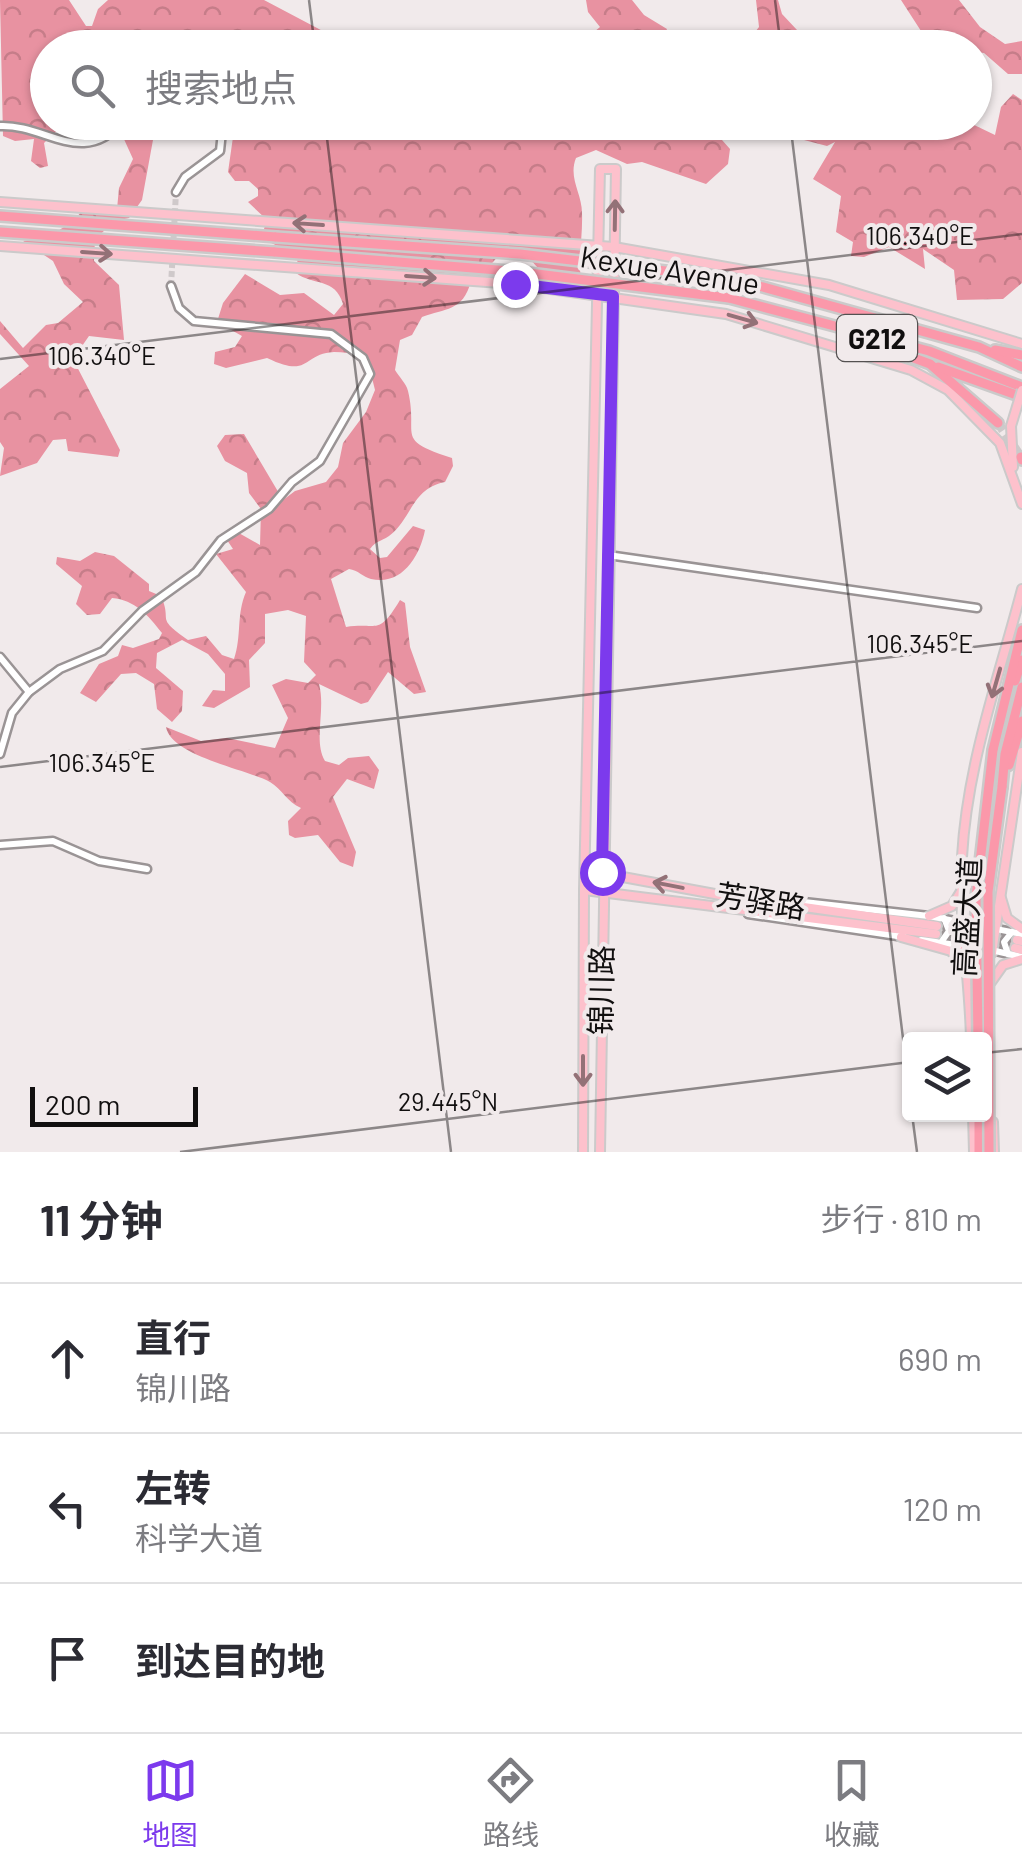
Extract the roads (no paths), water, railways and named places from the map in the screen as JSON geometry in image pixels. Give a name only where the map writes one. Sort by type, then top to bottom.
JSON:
[{"type":"highway","name":"Kexue Avenue","points":[[0,216],[520,254],[734,279],[978,346],[1022,367]]},
{"type":"highway","name":"Kexue Avenue","points":[[0,232],[521,272],[729,298],[929,351],[1022,391]]},
{"type":"highway","points":[[815,322],[930,364],[1022,391]]},
{"type":"highway","points":[[978,346],[1021,353]]},
{"type":"highway","points":[[930,364],[998,423]]},
{"type":"highway","points":[[993,750],[1022,630]]},
{"type":"highway","name":"高盛大道","points":[[975,1032],[976,897],[993,750],[1022,660]]},
{"type":"highway","name":"高盛大道","points":[[991,1152],[988,892],[1005,754],[1022,687]]},
{"type":"highway","points":[[1002,787],[1022,721]]},
{"type":"highway","points":[[976,1122],[976,1152]]},
{"type":"main road","name":"锦川路","points":[[584,1152],[584,890],[600,169],[616,169],[601,892],[600,1152]]},
{"type":"main road","points":[[0,202],[614,247],[829,285],[1021,353]]},
{"type":"main road","points":[[0,246],[597,294],[726,314],[910,370],[948,390],[1000,442],[1022,504]]},
{"type":"main road","points":[[1013,471],[1011,426],[1022,391]]},
{"type":"main road","name":"高盛大道","points":[[974,1032],[962,884],[978,748],[1022,589]]},
{"type":"main road","name":"高盛大道","points":[[991,1152],[992,950],[1022,752]]},
{"type":"main road","name":"芳驿路","points":[[585,870],[940,930]]},
{"type":"main road","points":[[929,916],[952,906],[962,884],[978,901],[993,898],[1000,888]]},
{"type":"main road","points":[[1000,888],[1018,941]]},
{"type":"main road","name":"芳驿路","points":[[584,890],[940,930]]},
{"type":"main road","points":[[900,937],[951,951],[970,980]]},
{"type":"main road","points":[[991,982],[1003,965],[1022,958]]},
{"type":"street","points":[[0,126],[30,134]]},
{"type":"street","points":[[51,140],[73,146],[96,140]]},
{"type":"street","points":[[176,192],[185,177],[220,151],[221,140]]},
{"type":"street","points":[[0,754],[12,714],[29,692],[60,670],[103,651],[142,612],[196,572],[221,540],[269,510],[292,482],[320,461],[370,374],[362,358],[331,334],[194,320],[180,308],[171,286]]},
{"type":"street","points":[[608,555],[977,608]]},
{"type":"street","points":[[0,657],[29,692]]},
{"type":"street","points":[[0,845],[52,840],[99,861],[147,869]]},
{"type":"street","points":[[720,895],[775,896],[929,916],[940,930],[968,946],[992,950],[1018,941]]},
{"type":"street","points":[[718,906],[772,920],[900,937],[966,921],[994,927],[1018,941],[1022,958]]},
{"type":"tunnel","points":[[171,286],[176,192]]},
{"type":"tunnel","points":[[998,423],[1021,457]]},
{"type":"tunnel","points":[[937,926],[1017,940]]},
{"type":"tunnel","points":[[936,934],[1015,948]]}]
